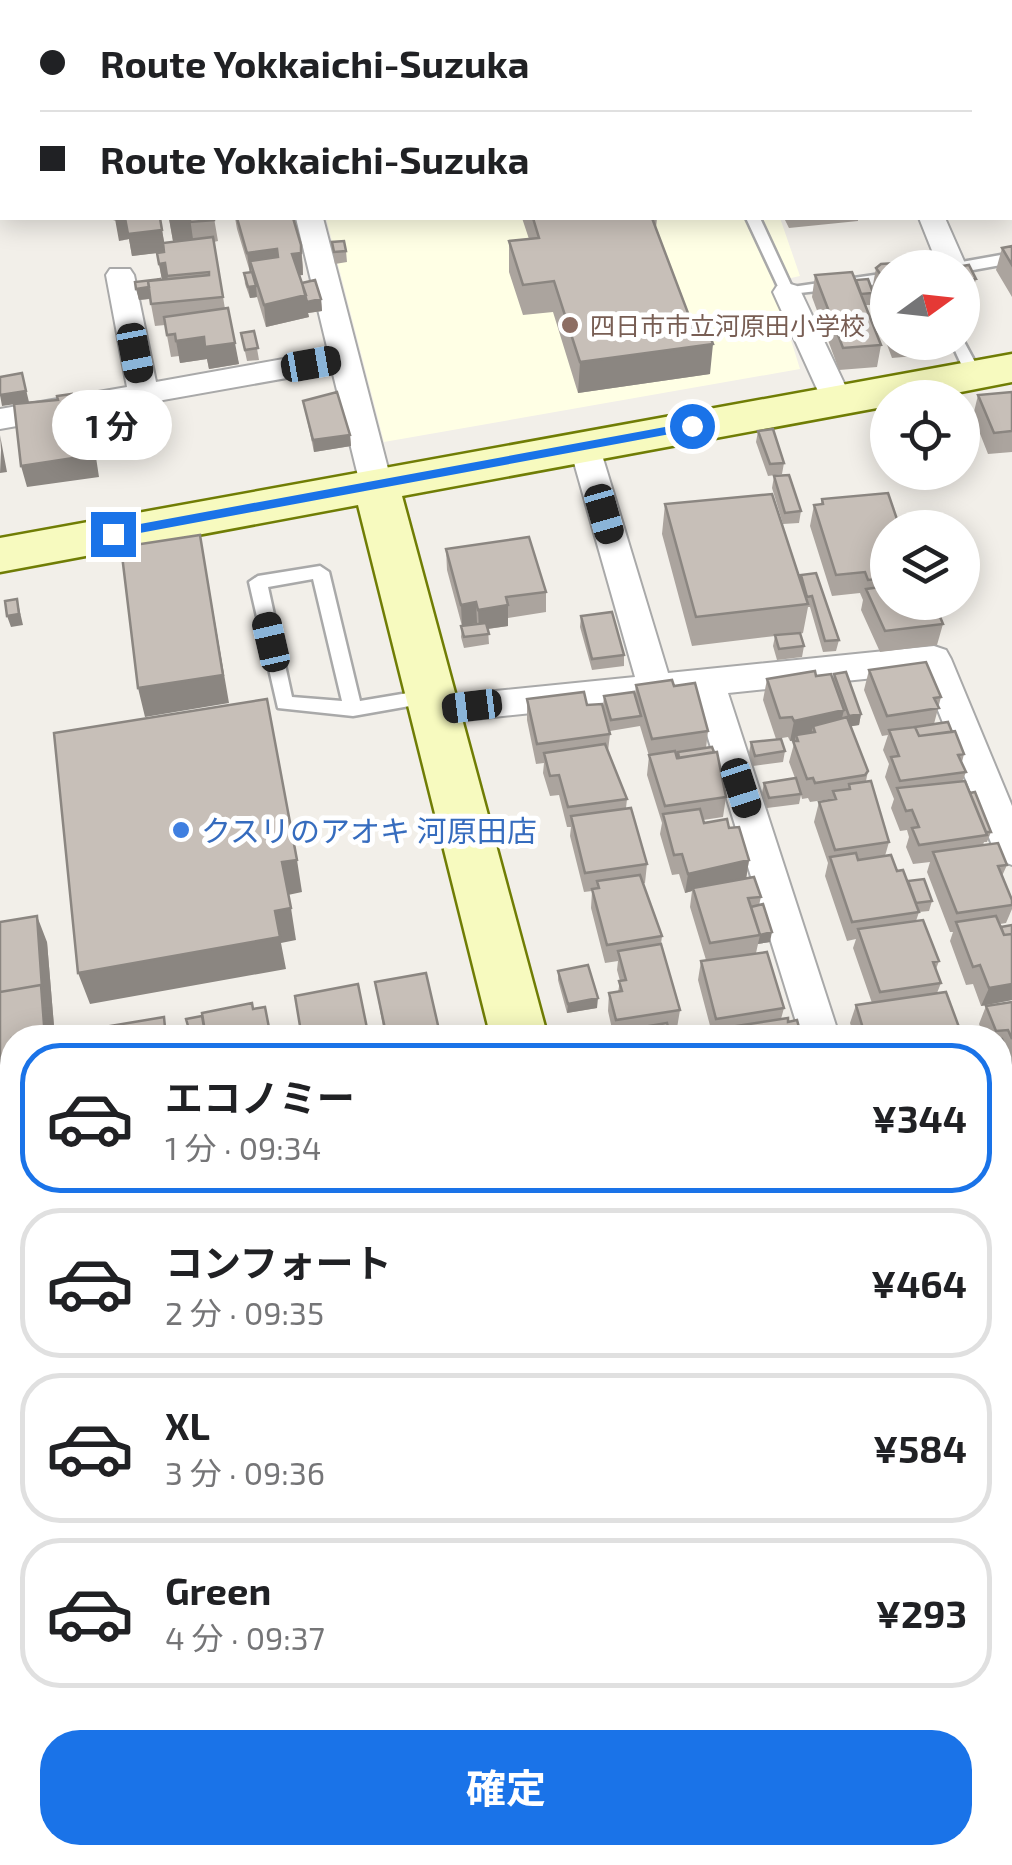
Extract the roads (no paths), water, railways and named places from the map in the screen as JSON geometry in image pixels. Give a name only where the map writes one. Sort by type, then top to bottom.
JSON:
[{"type":"main road","points":[[0,554],[837,400],[982,362]]},
{"type":"main road","points":[[376,484],[517,1025]]},
{"type":"street","points":[[310,220],[376,484]]},
{"type":"street","points":[[933,220],[946,250]]},
{"type":"street","points":[[120,275],[143,392]]},
{"type":"street","points":[[787,292],[837,400]]},
{"type":"street","points":[[0,419],[344,358]]},
{"type":"street","points":[[584,446],[654,685]]},
{"type":"street","points":[[434,703],[934,659],[1012,850]]},
{"type":"street","points":[[707,680],[817,1025]]},
{"type":"lane","points":[[754,220],[787,292],[870,280]]},
{"type":"lane","points":[[980,264],[1012,258]]},
{"type":"lane","points":[[353,709],[320,572],[258,582],[284,703],[353,709],[434,703]]},
{"type":"place","name":"四日市市立河原田小学校","points":[[570,325]]},
{"type":"place","name":"クスリのアオキ 河原田店","points":[[181,830]]}]
